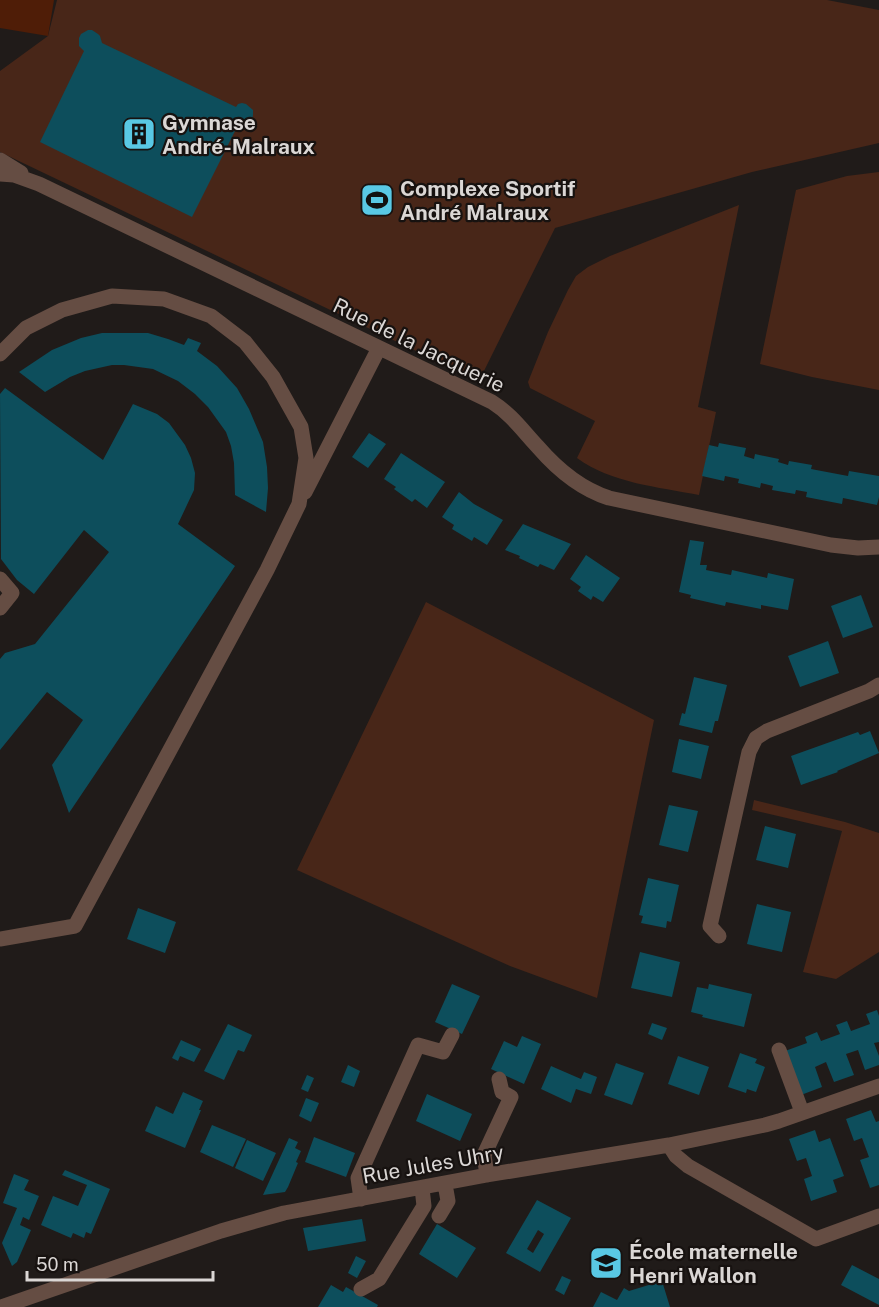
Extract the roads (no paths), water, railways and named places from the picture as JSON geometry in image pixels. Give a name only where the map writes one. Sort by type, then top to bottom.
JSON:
[{"type":"street","name":"Rue de la Jacquerie","points":[[0,160],[39,184]]},
{"type":"street","name":"Rue de la Jacquerie","points":[[0,174],[14,175],[39,184],[492,402],[502,408],[552,462],[576,482],[597,494],[831,545],[858,548],[879,547]]},
{"type":"street","points":[[0,354],[26,328],[62,310],[112,296],[164,299],[211,316],[245,342],[273,377],[301,427],[306,458],[299,504]]},
{"type":"street","points":[[0,939],[75,926],[262,580],[380,348]]},
{"type":"street","points":[[0,579],[12,593],[0,608]]},
{"type":"street","points":[[718,936],[710,926],[749,752],[756,738],[767,731],[879,685]]},
{"type":"street","points":[[361,1199],[357,1178],[418,1045],[443,1052],[452,1035]]},
{"type":"street","points":[[779,1050],[802,1112]]},
{"type":"street","points":[[487,1175],[484,1155],[511,1097],[502,1092],[499,1079]]},
{"type":"street","name":"Rue Jules Uhry","points":[[1,1307],[241,1224],[284,1213],[487,1175],[669,1145],[765,1125],[879,1086]]},
{"type":"street","points":[[669,1145],[676,1156],[688,1166],[816,1239],[879,1216]]},
{"type":"street","points":[[439,1216],[448,1202],[445,1184]]},
{"type":"street","points":[[362,1289],[379,1279],[424,1206],[422,1188]]},
{"type":"place","name":"Gymnase André-Malraux","points":[[139,134]]},
{"type":"place","name":"Complexe Sportif André Malraux","points":[[377,200]]},
{"type":"place","name":"École maternelle Henri Wallon","points":[[606,1263]]}]
